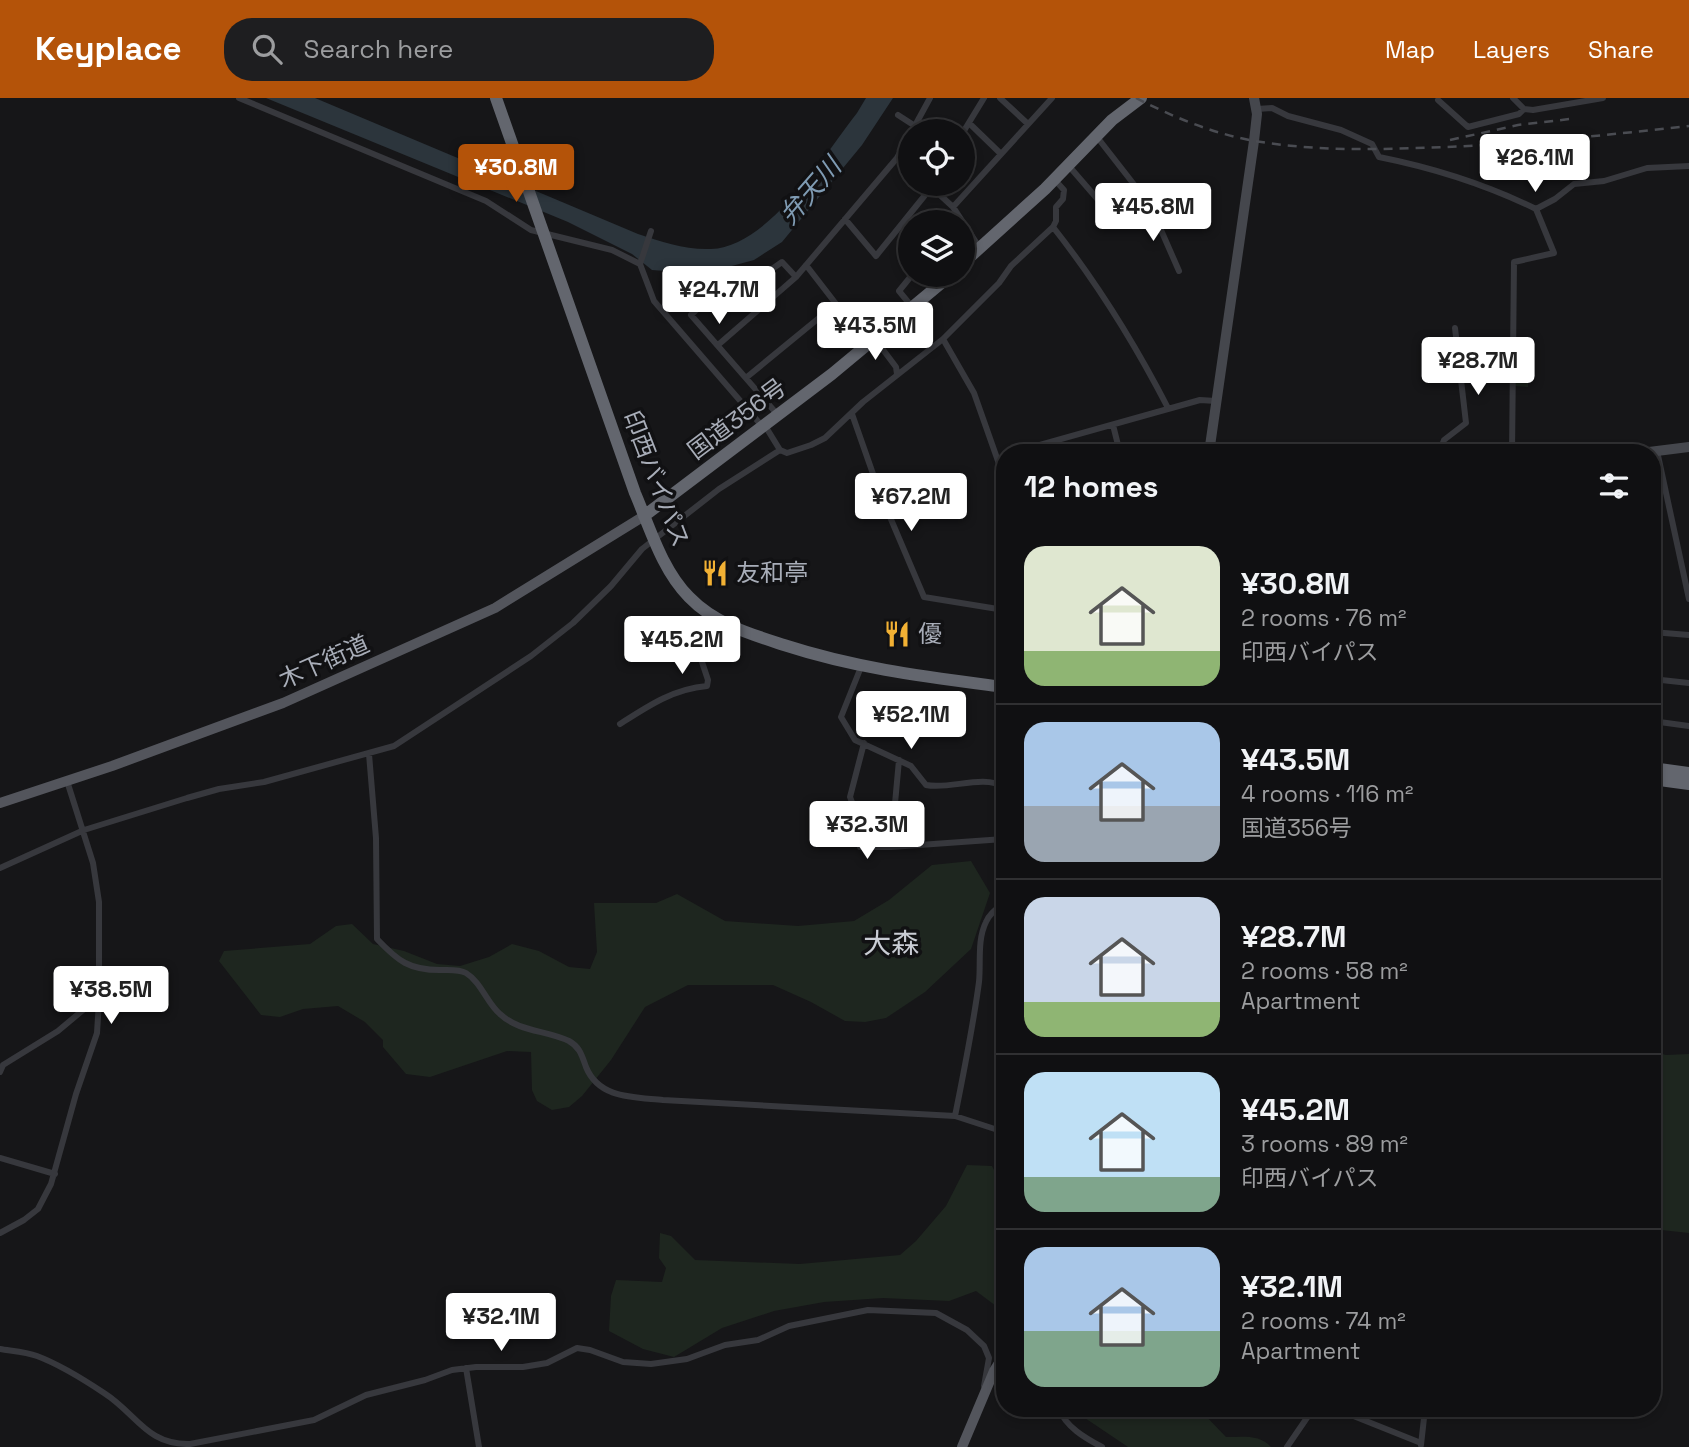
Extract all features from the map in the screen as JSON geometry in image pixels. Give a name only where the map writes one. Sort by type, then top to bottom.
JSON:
[{"type":"highway","name":"印西バイパス","points":[[496,98],[654,540],[680,586],[710,615],[757,637],[861,667],[996,686]]},
{"type":"highway","points":[[975,253],[1054,179],[1096,135],[1141,98]]},
{"type":"highway","name":"国道356号","points":[[645,516],[872,342],[937,287]]},
{"type":"highway","points":[[1661,769],[1689,773]]},
{"type":"highway","points":[[1661,780],[1689,784]]},
{"type":"main road","name":"木下街道","points":[[0,803],[268,709],[495,608],[645,516]]},
{"type":"main road","points":[[962,1447],[996,1369]]},
{"type":"street","points":[[239,98],[486,201],[531,230],[541,227],[612,250],[640,264]]},
{"type":"street","points":[[919,119],[930,98]]},
{"type":"street","points":[[972,119],[984,98]]},
{"type":"street","points":[[1000,98],[1028,124]]},
{"type":"street","points":[[953,207],[1052,98]]},
{"type":"street","points":[[1210,444],[1254,141],[1254,98]]},
{"type":"street","points":[[1513,98],[1524,109],[1532,110],[1602,98]]},
{"type":"street","points":[[1438,100],[1468,127],[1519,114],[1524,109]]},
{"type":"street","points":[[1256,110],[1272,108],[1288,116],[1341,130],[1373,144],[1379,158],[1410,163],[1455,176],[1536,209],[1554,253],[1514,262],[1513,444]]},
{"type":"street","points":[[898,116],[901,119]]},
{"type":"street","points":[[975,130],[1001,154]]},
{"type":"street","points":[[1096,135],[1150,205],[1179,271]]},
{"type":"street","points":[[718,345],[796,277],[897,158]]},
{"type":"street","points":[[1068,165],[1119,224],[1150,205]]},
{"type":"street","points":[[1536,209],[1574,184],[1604,181],[1647,168],[1689,166]]},
{"type":"street","points":[[650,231],[640,264],[654,301],[763,425],[780,450],[787,453],[825,438],[863,402],[943,339],[999,283],[1011,266],[1053,227],[1056,207],[1063,199],[1064,190],[1054,179]]},
{"type":"street","points":[[845,219],[876,256],[922,196]]},
{"type":"street","points":[[942,196],[954,210]]},
{"type":"street","points":[[1053,227],[1112,307],[1168,408]]},
{"type":"street","points":[[975,242],[980,249]]},
{"type":"street","points":[[778,414],[691,315],[724,283],[745,280],[782,262],[796,277]]},
{"type":"street","points":[[806,265],[836,304],[896,367],[897,374]]},
{"type":"street","points":[[902,287],[899,291],[913,308]]},
{"type":"street","points":[[747,377],[836,304]]},
{"type":"street","points":[[1442,444],[1466,423],[1455,328]]},
{"type":"street","points":[[943,339],[974,393],[996,444]]},
{"type":"street","points":[[1042,444],[1200,400],[1216,401]]},
{"type":"street","points":[[852,414],[879,491],[924,597],[996,609]]},
{"type":"street","points":[[1113,425],[1118,444]]},
{"type":"street","points":[[1661,450],[1689,447]]},
{"type":"street","points":[[0,868],[84,830],[209,792],[264,782],[394,746],[531,656],[573,623],[611,586],[642,549],[719,489],[780,450]]},
{"type":"street","points":[[1661,470],[1689,599]]},
{"type":"street","points":[[620,724],[671,694],[690,687],[707,686],[708,680],[700,656],[703,645],[701,633],[710,615]]},
{"type":"street","points":[[1661,633],[1689,635]]},
{"type":"street","points":[[861,667],[841,717],[855,740],[911,766],[926,785],[996,784]]},
{"type":"street","points":[[1661,680],[1689,683]]},
{"type":"street","points":[[1661,722],[1689,726]]},
{"type":"street","points":[[864,743],[850,797],[855,810],[860,847],[996,840]]},
{"type":"street","points":[[369,754],[376,838],[377,939],[397,959],[412,968],[466,972],[491,1006],[508,1021],[571,1042],[579,1049],[592,1078],[604,1089],[620,1096],[663,1100],[955,1116],[996,1129]]},
{"type":"street","points":[[891,847],[899,760]]},
{"type":"street","points":[[0,1233],[38,1209],[54,1174],[76,1094],[97,1033],[99,902],[93,863],[67,781]]},
{"type":"street","points":[[955,1116],[972,1030],[982,936],[986,921],[996,909]]},
{"type":"street","points":[[0,1072],[3,1065],[74,1019],[99,992]]},
{"type":"street","points":[[0,1158],[54,1174]]},
{"type":"street","points":[[0,1349],[35,1355],[69,1371],[107,1395],[154,1436],[172,1444],[190,1444],[314,1420],[366,1395],[452,1370],[523,1367],[547,1363],[577,1348],[623,1362],[651,1364],[687,1359],[725,1345],[758,1340],[789,1326],[868,1310],[936,1313],[967,1330],[984,1346],[989,1358],[983,1385],[990,1380],[996,1380]]},
{"type":"street","points":[[466,1368],[479,1447]]},
{"type":"street","points":[[1062,1417],[1087,1439],[1102,1447]]},
{"type":"street","points":[[1286,1447],[1307,1417]]},
{"type":"street","points":[[1362,1417],[1421,1445],[1424,1417]]},
{"type":"shaded area","points":[[1515,365],[1529,365],[1528,387],[1515,386]]},
{"type":"shaded area","points":[[971,861],[990,893],[971,949],[925,992],[886,1018],[865,1022],[845,1021],[773,985],[688,985],[645,1007],[611,1060],[582,1096],[569,1107],[552,1110],[537,1101],[532,1090],[531,1052],[507,1051],[430,1077],[406,1074],[383,1047],[383,1040],[365,1022],[338,1006],[303,1009],[280,1017],[261,1015],[219,961],[224,951],[310,944],[336,926],[352,924],[373,944],[404,951],[437,964],[460,966],[489,957],[512,944],[539,951],[569,967],[590,969],[597,952],[594,903],[656,903],[677,894],[725,921],[798,926],[854,921],[889,900],[932,865]]},
{"type":"shaded area","points":[[1661,1054],[1689,1054],[1689,1233],[1661,1230]]},
{"type":"shaded area","points":[[967,1165],[992,1166],[996,1174],[996,1306],[976,1291],[949,1301],[883,1298],[824,1302],[774,1311],[722,1328],[674,1357],[643,1349],[609,1331],[611,1296],[616,1280],[662,1282],[666,1268],[659,1258],[660,1233],[671,1236],[695,1260],[800,1264],[900,1255],[946,1206]]},
{"type":"shaded area","points":[[1083,1417],[1207,1417],[1226,1437],[1256,1438],[1271,1447],[1128,1447]]},
{"type":"water","name":"弁天川","points":[[266,98],[315,98],[638,234],[683,247],[711,249],[733,244],[754,233],[774,216],[812,174],[866,98],[893,98],[862,145],[782,242],[754,260],[702,274],[652,270],[632,254],[568,222]]},
{"type":"railway","points":[[1136,98],[1179,118],[1224,134],[1255,141],[1315,148],[1483,145],[1689,126]]},
{"type":"railway","points":[[1450,140],[1518,125],[1570,119]]},
{"type":"place","name":"友和亭","points":[[715,573]]},
{"type":"place","name":"優","points":[[897,634]]},
{"type":"district","name":"大森","points":[[891,943]]}]
